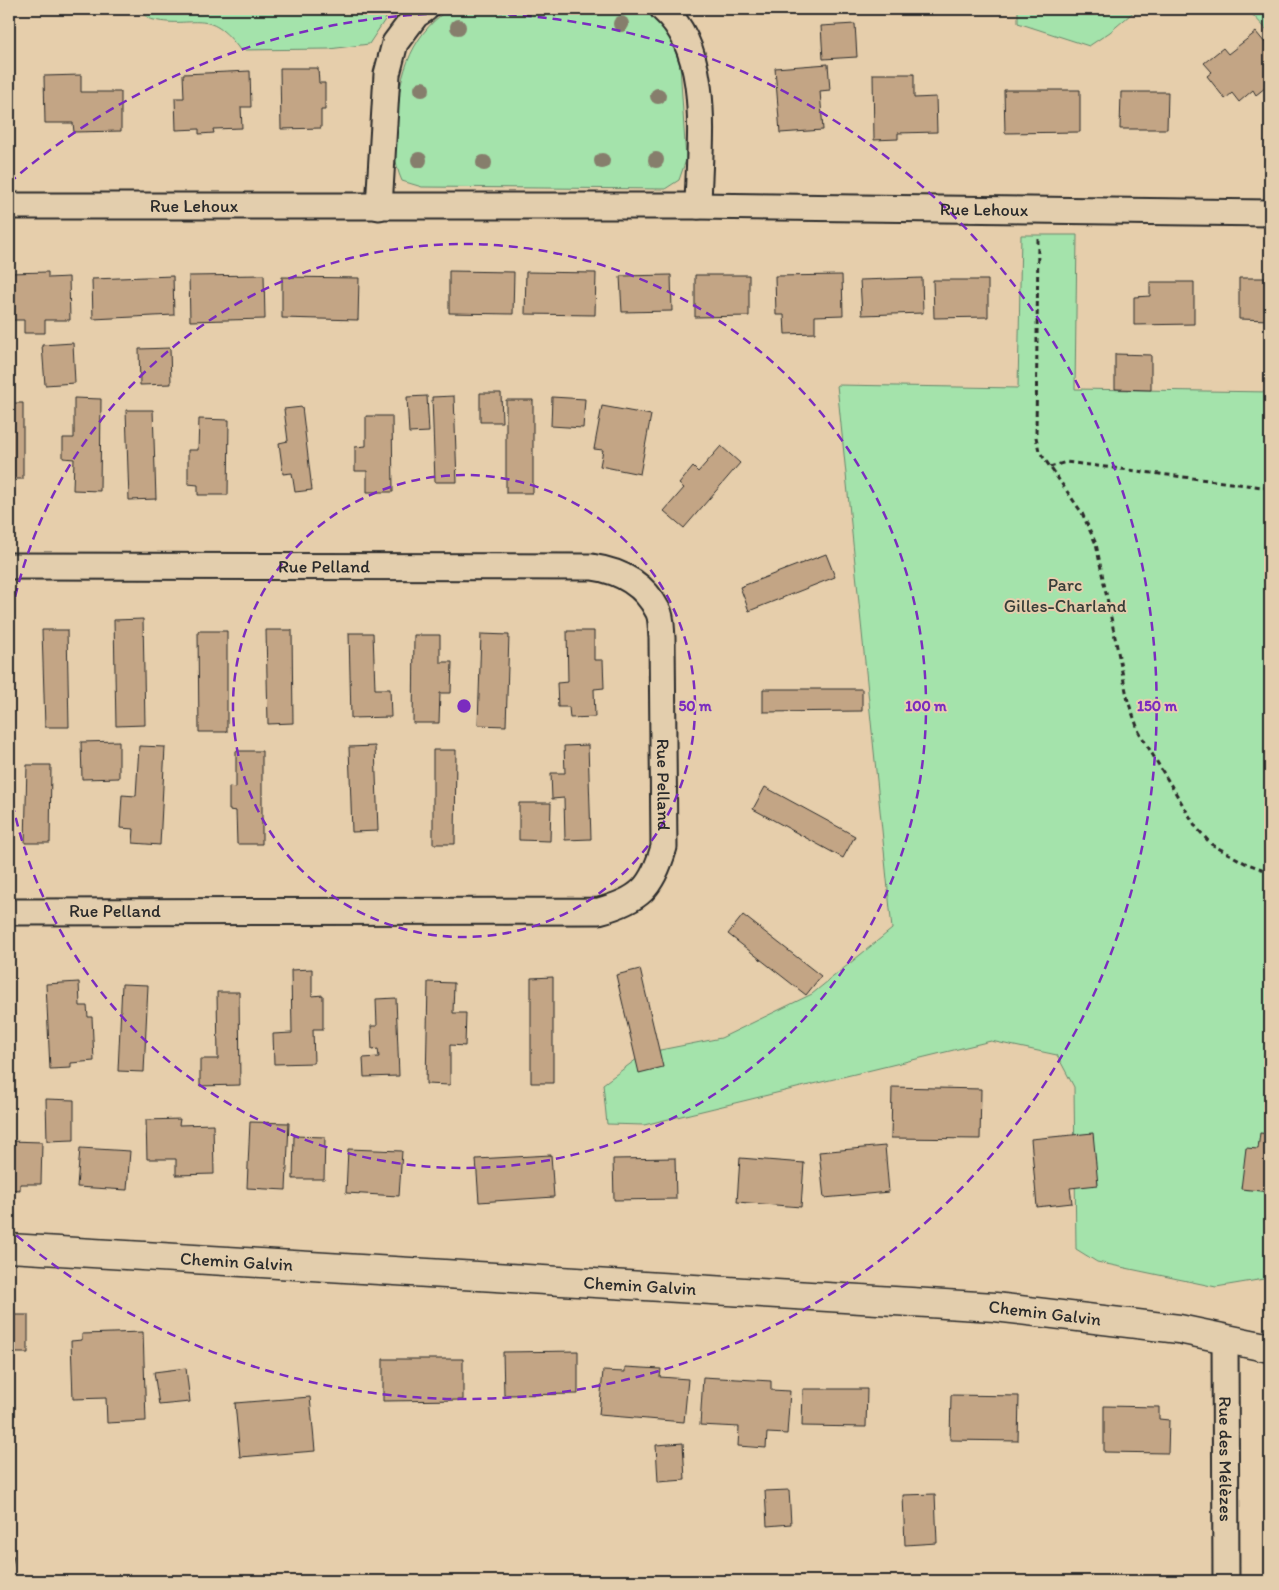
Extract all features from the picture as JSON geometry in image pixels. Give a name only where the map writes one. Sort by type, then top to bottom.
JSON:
[{"type":"street","points":[[379,207],[387,74],[396,43],[416,15],[425,9]]},
{"type":"street","points":[[663,9],[674,19],[690,48],[700,85],[698,206]]},
{"type":"street","name":"Rue Lehoux","points":[[9,206],[698,206],[1270,213]]},
{"type":"street","name":"Rue Pelland","points":[[9,566],[582,567],[613,570],[634,581],[659,612],[662,638],[664,847],[656,872],[644,890],[624,904],[599,911],[9,912]]},
{"type":"street","name":"Chemin Galvin","points":[[9,1248],[931,1302],[1100,1318],[1225,1338],[1270,1348]]},
{"type":"street","name":"Rue des Mélèzes","points":[[1225,1338],[1226,1581]]},
{"type":"path","points":[[1038,210],[1036,437],[1039,451],[1082,513],[1096,544],[1128,701],[1139,732],[1196,827],[1210,844],[1245,863],[1270,872]]},
{"type":"path","points":[[1050,467],[1066,462],[1270,488]]},
{"type":"green space","points":[[138,9],[392,9],[369,44],[329,49],[240,50],[229,36],[210,24],[154,20]]},
{"type":"green space","points":[[449,9],[644,9],[668,31],[680,65],[686,160],[679,180],[665,189],[422,187],[402,181],[396,162],[396,129],[399,94],[403,78],[414,47],[423,33]]},
{"type":"green space","points":[[1018,9],[1137,9],[1110,32],[1089,46],[1018,23]]},
{"type":"green space","points":[[1247,9],[1270,9],[1270,33]]},
{"type":"green space","name":"Parc Gilles-Charland","points":[[1021,235],[1077,235],[1075,389],[1270,392],[1270,1278],[1216,1287],[1097,1262],[1076,1249],[1074,1087],[1057,1055],[991,1041],[644,1125],[607,1124],[603,1084],[645,1053],[721,1038],[812,994],[892,929],[837,385],[1018,388]]},
{"type":"building","points":[[855,24],[857,57],[823,59],[821,26]]},
{"type":"building","points":[[1256,32],[1270,49],[1270,84],[1256,95],[1253,90],[1239,102],[1232,93],[1225,99],[1207,76],[1212,72],[1204,63],[1223,48],[1228,54]]},
{"type":"building","points":[[828,64],[830,90],[820,91],[823,130],[780,133],[775,68]]},
{"type":"building","points":[[280,68],[318,68],[319,83],[325,83],[325,110],[321,110],[321,128],[281,129]]},
{"type":"building","points":[[250,71],[251,107],[241,107],[242,128],[213,129],[214,133],[199,134],[199,129],[176,130],[175,98],[184,98],[183,74]]},
{"type":"building","points":[[873,74],[914,74],[914,98],[936,97],[937,132],[898,133],[898,139],[874,140]]},
{"type":"building","points":[[81,75],[81,92],[121,92],[121,131],[74,132],[73,123],[45,123],[44,76]]},
{"type":"building","points":[[9,77],[11,77],[11,124],[9,124]]},
{"type":"building","points":[[1004,90],[1080,90],[1080,132],[1005,133]]},
{"type":"building","points":[[1121,92],[1168,92],[1167,129],[1120,129]]},
{"type":"building","points":[[449,271],[514,272],[513,314],[449,313]]},
{"type":"building","points":[[48,272],[48,278],[69,277],[70,320],[45,320],[45,333],[24,333],[24,320],[9,320],[9,273]]},
{"type":"building","points":[[526,272],[596,273],[595,315],[525,314]]},
{"type":"building","points":[[264,275],[265,319],[190,321],[189,276]]},
{"type":"building","points":[[671,275],[672,311],[622,312],[620,276]]},
{"type":"building","points":[[695,275],[749,275],[749,316],[695,317]]},
{"type":"building","points":[[842,275],[843,315],[815,316],[815,333],[785,334],[784,315],[776,315],[775,276]]},
{"type":"building","points":[[173,276],[174,315],[93,319],[92,279]]},
{"type":"building","points":[[282,277],[359,278],[358,320],[282,318]]},
{"type":"building","points":[[922,278],[923,313],[862,315],[860,280]]},
{"type":"building","points":[[1239,278],[1270,278],[1270,320],[1239,319]]},
{"type":"building","points":[[933,280],[988,280],[988,317],[934,318]]},
{"type":"building","points":[[1150,282],[1194,282],[1194,324],[1134,325],[1134,297],[1150,296]]},
{"type":"building","points":[[73,343],[75,383],[45,385],[42,345]]},
{"type":"building","points":[[170,348],[171,384],[140,385],[139,349]]},
{"type":"building","points":[[1115,354],[1151,355],[1151,390],[1115,389]]},
{"type":"building","points":[[480,393],[501,393],[502,422],[480,422]]},
{"type":"building","points":[[427,396],[429,432],[409,433],[407,397]]},
{"type":"building","points":[[454,396],[457,482],[435,482],[432,397]]},
{"type":"building","points":[[552,397],[585,399],[583,428],[551,426]]},
{"type":"building","points":[[74,398],[101,399],[100,491],[73,490],[74,459],[63,458],[63,438],[74,438]]},
{"type":"building","points":[[506,400],[533,400],[533,493],[506,493]]},
{"type":"building","points":[[9,403],[23,403],[23,479],[9,479]]},
{"type":"building","points":[[602,406],[651,415],[640,474],[600,466],[603,450],[594,449]]},
{"type":"building","points":[[302,407],[312,490],[295,492],[292,473],[283,474],[279,443],[288,441],[284,409]]},
{"type":"building","points":[[126,410],[153,410],[156,499],[129,500]]},
{"type":"building","points":[[366,416],[392,416],[393,492],[367,492],[367,471],[355,471],[355,447],[366,446]]},
{"type":"building","points":[[199,419],[229,420],[228,495],[198,495],[198,485],[188,484],[188,450],[198,450]]},
{"type":"building","points":[[721,446],[740,463],[684,528],[664,511],[684,488],[679,484],[693,467],[698,472]]},
{"type":"building","points":[[826,554],[835,577],[749,611],[740,587]]},
{"type":"building","points":[[143,619],[145,725],[116,726],[114,620]]},
{"type":"building","points":[[42,630],[67,630],[69,727],[45,727]]},
{"type":"building","points":[[266,630],[292,630],[293,723],[268,724]]},
{"type":"building","points":[[198,631],[227,631],[227,732],[199,732]]},
{"type":"building","points":[[567,631],[594,631],[594,660],[603,660],[604,688],[594,689],[595,717],[570,718],[569,707],[558,707],[557,683],[568,682]]},
{"type":"building","points":[[349,633],[373,633],[375,689],[390,689],[391,717],[351,718]]},
{"type":"building","points":[[481,634],[509,635],[506,726],[478,725]]},
{"type":"building","points":[[414,635],[440,635],[440,662],[452,662],[451,693],[440,693],[439,723],[413,723]]},
{"type":"building","points":[[763,689],[862,689],[862,711],[763,712]]},
{"type":"building","points":[[119,741],[119,778],[82,779],[81,742]]},
{"type":"building","points":[[588,745],[591,839],[565,840],[564,798],[552,799],[551,773],[565,773],[564,746]]},
{"type":"building","points":[[139,746],[165,747],[160,845],[133,843],[134,829],[120,828],[122,795],[136,796]]},
{"type":"building","points":[[375,746],[378,831],[352,832],[349,747]]},
{"type":"building","points":[[433,750],[456,750],[455,844],[433,844]]},
{"type":"building","points":[[236,751],[262,751],[262,844],[237,844],[236,811],[229,810],[229,787],[236,788]]},
{"type":"building","points":[[27,765],[51,765],[50,843],[25,843]]},
{"type":"building","points":[[765,787],[855,836],[843,858],[753,809]]},
{"type":"building","points":[[519,803],[551,803],[550,841],[519,840]]},
{"type":"building","points":[[743,915],[821,976],[806,995],[728,934]]},
{"type":"building","points":[[312,969],[312,996],[323,995],[323,1029],[313,1029],[314,1063],[274,1064],[273,1034],[292,1033],[291,970]]},
{"type":"building","points":[[640,969],[663,1067],[639,1073],[616,975]]},
{"type":"building","points":[[553,977],[553,1083],[531,1083],[531,978]]},
{"type":"building","points":[[79,982],[80,1006],[87,1006],[88,1017],[92,1017],[94,1061],[71,1063],[71,1068],[50,1069],[46,984]]},
{"type":"building","points":[[428,982],[454,983],[453,1013],[466,1013],[465,1046],[450,1045],[450,1085],[426,1084]]},
{"type":"building","points":[[122,984],[148,985],[144,1072],[118,1071]]},
{"type":"building","points":[[217,992],[239,992],[240,1085],[200,1086],[200,1059],[218,1059]]},
{"type":"building","points":[[396,998],[399,1076],[364,1077],[363,1058],[379,1057],[378,1049],[372,1050],[371,1026],[377,1026],[376,999]]},
{"type":"building","points":[[892,1087],[981,1089],[980,1139],[891,1138]]},
{"type":"building","points":[[46,1099],[74,1100],[74,1140],[47,1141]]},
{"type":"building","points":[[180,1119],[179,1125],[213,1124],[214,1174],[176,1175],[176,1159],[147,1159],[146,1120]]},
{"type":"building","points":[[250,1122],[289,1123],[286,1190],[247,1188]]},
{"type":"building","points":[[1093,1133],[1098,1185],[1070,1188],[1072,1203],[1037,1207],[1031,1139]]},
{"type":"building","points":[[1260,1133],[1270,1134],[1270,1192],[1241,1189],[1246,1148],[1258,1149]]},
{"type":"building","points":[[294,1136],[325,1137],[324,1179],[293,1179]]},
{"type":"building","points":[[9,1141],[42,1142],[41,1184],[20,1184],[20,1190],[9,1189]]},
{"type":"building","points":[[885,1146],[889,1192],[824,1198],[819,1152]]},
{"type":"building","points":[[80,1148],[130,1151],[127,1190],[77,1187]]},
{"type":"building","points":[[348,1149],[402,1151],[399,1196],[346,1193]]},
{"type":"building","points":[[551,1155],[554,1197],[479,1202],[476,1159]]},
{"type":"building","points":[[675,1158],[676,1199],[614,1200],[613,1159]]},
{"type":"building","points":[[740,1158],[804,1163],[801,1207],[737,1202]]},
{"type":"building","points":[[9,1315],[28,1315],[28,1353],[9,1353]]},
{"type":"building","points":[[143,1332],[146,1421],[107,1423],[106,1398],[73,1399],[71,1341],[82,1340],[82,1334]]},
{"type":"building","points":[[578,1351],[578,1394],[504,1395],[503,1352]]},
{"type":"building","points":[[383,1359],[463,1359],[463,1400],[383,1401]]},
{"type":"building","points":[[625,1367],[661,1369],[660,1377],[688,1379],[684,1422],[599,1415],[603,1371],[625,1372]]},
{"type":"building","points":[[186,1368],[190,1402],[159,1405],[154,1372]]},
{"type":"building","points":[[703,1377],[771,1381],[771,1390],[790,1391],[787,1434],[767,1433],[766,1448],[738,1446],[739,1427],[700,1425]]},
{"type":"building","points":[[803,1389],[867,1389],[866,1427],[802,1426]]},
{"type":"building","points":[[951,1395],[1019,1396],[1018,1441],[950,1440]]},
{"type":"building","points":[[310,1397],[315,1451],[240,1457],[235,1403]]},
{"type":"building","points":[[1104,1406],[1159,1407],[1159,1419],[1169,1420],[1168,1453],[1104,1452]]},
{"type":"building","points":[[683,1443],[685,1480],[658,1482],[656,1445]]},
{"type":"building","points":[[789,1490],[791,1524],[767,1526],[765,1491]]},
{"type":"building","points":[[935,1494],[937,1543],[905,1545],[903,1495]]},
{"type":"building","points":[[9,1555],[14,1556],[9,1580]]}]
